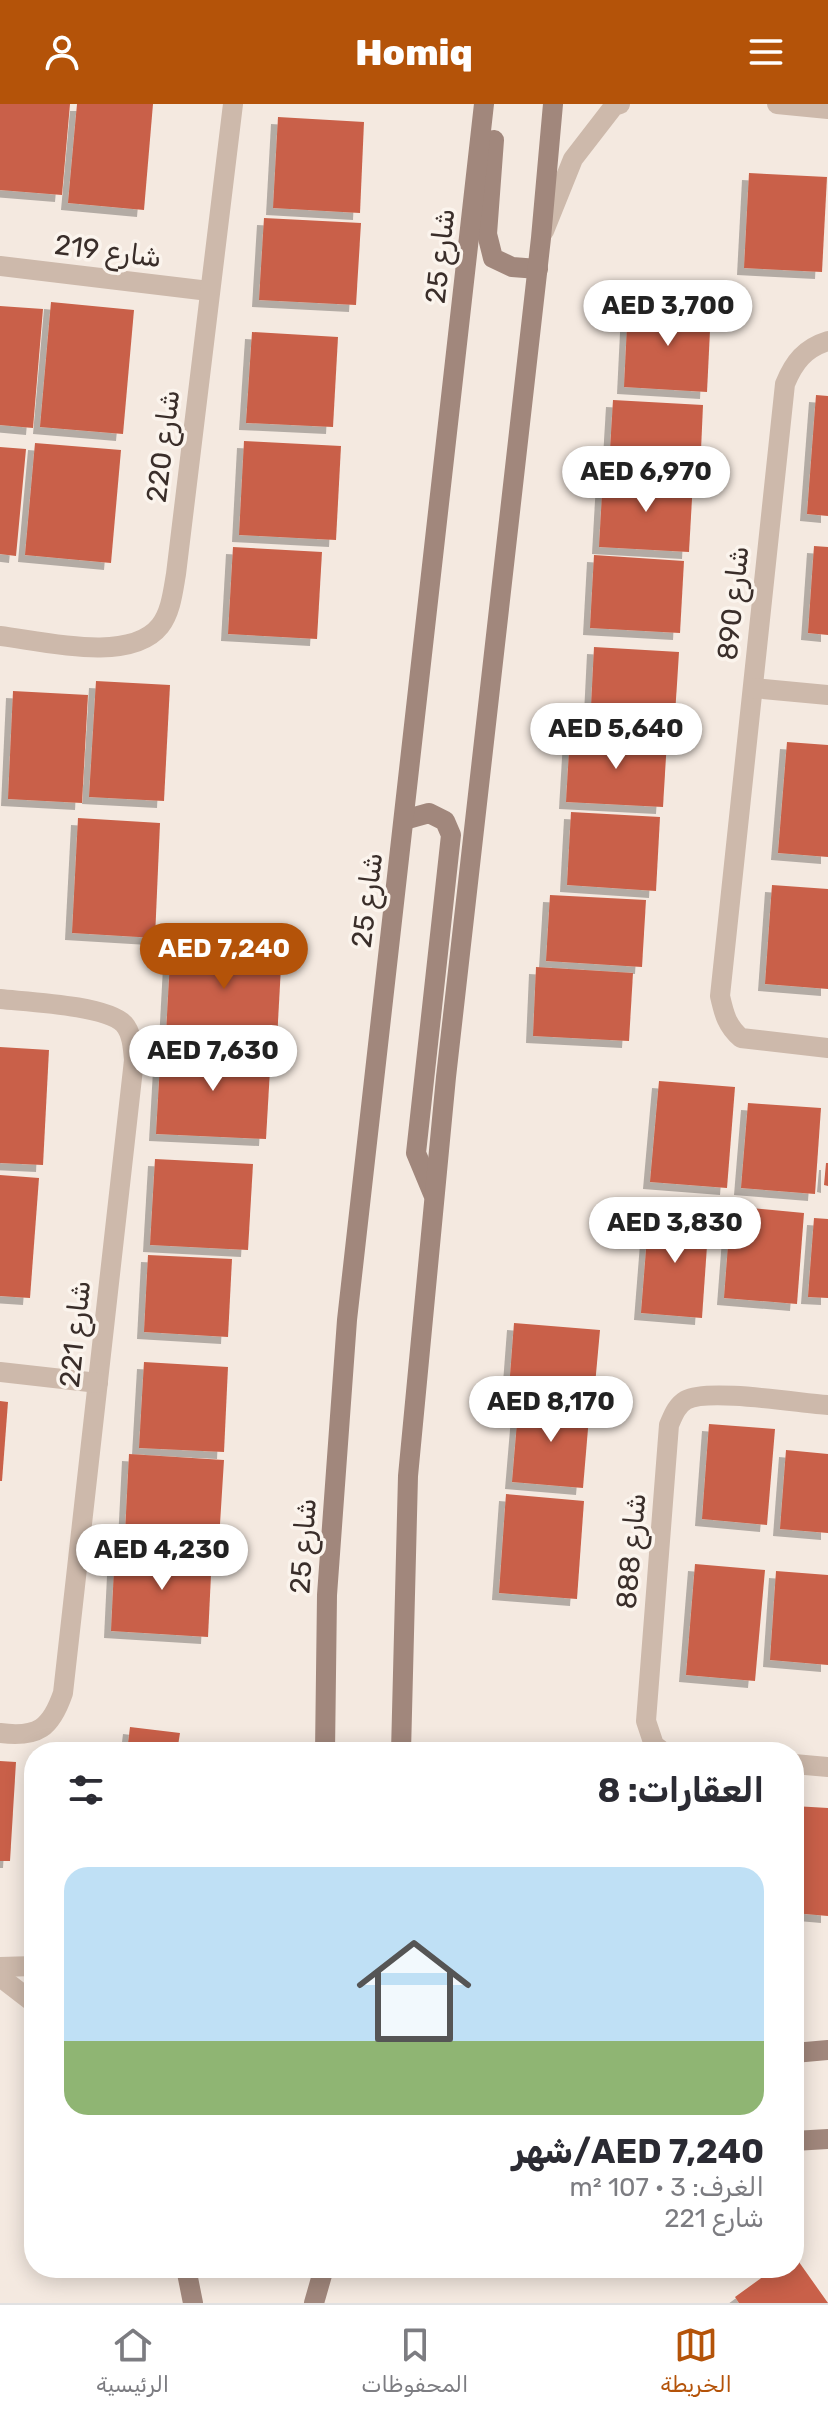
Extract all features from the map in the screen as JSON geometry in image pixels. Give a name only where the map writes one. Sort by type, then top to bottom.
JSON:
[{"type":"street","name":"شارع 220","points":[[0,636],[110,649],[140,641],[159,627],[170,606],[233,104]]},
{"type":"street","name":"شارع 25","points":[[325,1742],[327,1595],[347,1320],[484,104]]},
{"type":"street","points":[[497,104],[487,234],[493,258],[512,267],[538,269]]},
{"type":"street","points":[[401,1742],[408,1476],[435,1198],[538,269],[553,104]]},
{"type":"street","points":[[541,238],[573,159],[614,106],[620,104]]},
{"type":"street","points":[[777,104],[819,107]]},
{"type":"street","name":"شارع 219","points":[[0,266],[209,291]]},
{"type":"street","name":"شارع 890","points":[[828,341],[804,352],[792,366],[785,384],[720,996],[725,1018],[741,1038],[828,1048]]},
{"type":"street","points":[[753,688],[828,695]]},
{"type":"street","points":[[404,820],[429,813],[445,821],[451,835],[416,1153],[435,1198]]},
{"type":"street","name":"شارع 221","points":[[0,999],[106,1014],[124,1024],[131,1038],[134,1060],[63,1693],[50,1722],[35,1732],[19,1736],[0,1733]]},
{"type":"street","points":[[0,1372],[98,1383]]},
{"type":"street","name":"شارع 888","points":[[653,1742],[646,1721],[669,1425],[676,1410],[684,1401],[708,1395],[828,1405]]},
{"type":"street","points":[[804,1765],[828,1767]]},
{"type":"street","points":[[0,1967],[24,1966]]},
{"type":"street","points":[[0,1977],[24,1995]]},
{"type":"street","points":[[804,2052],[828,2050]]},
{"type":"street","points":[[804,2140],[828,2139]]},
{"type":"street","points":[[188,2278],[193,2303]]},
{"type":"street","points":[[314,2303],[321,2278]]},
{"type":"building","points":[[0,104],[70,104],[62,195],[0,190]]},
{"type":"building","points":[[77,104],[153,104],[144,210],[68,203]]},
{"type":"building","points":[[278,117],[364,122],[360,213],[273,208]]},
{"type":"building","points":[[749,173],[827,177],[822,272],[744,268]]},
{"type":"building","points":[[264,218],[361,223],[356,305],[259,300]]},
{"type":"building","points":[[51,302],[134,310],[123,434],[40,427]]},
{"type":"building","points":[[628,305],[711,310],[707,392],[624,387]]},
{"type":"building","points":[[0,306],[43,309],[33,428],[0,425]]},
{"type":"building","points":[[252,332],[338,337],[333,427],[246,423]]},
{"type":"building","points":[[816,395],[828,396],[828,516],[807,514]]},
{"type":"building","points":[[613,400],[703,405],[700,473],[609,467]]},
{"type":"building","points":[[244,441],[341,446],[336,540],[239,535]]},
{"type":"building","points":[[35,443],[121,450],[111,563],[25,555]]},
{"type":"building","points":[[0,447],[26,449],[16,556],[0,554]]},
{"type":"building","points":[[603,476],[693,481],[689,552],[599,547]]},
{"type":"building","points":[[814,546],[828,547],[828,635],[808,633]]},
{"type":"building","points":[[233,547],[322,552],[317,639],[228,634]]},
{"type":"building","points":[[594,555],[684,561],[680,633],[590,628]]},
{"type":"building","points":[[594,647],[679,652],[674,731],[590,727]]},
{"type":"building","points":[[96,681],[170,685],[164,801],[89,797]]},
{"type":"building","points":[[13,691],[88,695],[82,803],[8,799]]},
{"type":"building","points":[[570,734],[667,740],[663,807],[566,802]]},
{"type":"building","points":[[787,742],[828,745],[828,857],[778,853]]},
{"type":"building","points":[[571,812],[660,817],[656,891],[567,885]]},
{"type":"building","points":[[78,818],[160,823],[155,938],[72,933]]},
{"type":"building","points":[[772,885],[828,889],[828,989],[765,984]]},
{"type":"building","points":[[550,895],[646,900],[642,967],[546,961]]},
{"type":"building","points":[[171,942],[282,948],[277,1040],[166,1034]]},
{"type":"building","points":[[536,967],[633,973],[629,1041],[533,1036]]},
{"type":"building","points":[[161,1046],[271,1052],[266,1139],[156,1134]]},
{"type":"building","points":[[0,1047],[49,1050],[43,1165],[0,1163]]},
{"type":"building","points":[[659,1081],[735,1087],[727,1188],[650,1182]]},
{"type":"building","points":[[748,1103],[821,1108],[815,1194],[741,1188]]},
{"type":"building","points":[[155,1159],[253,1164],[248,1250],[150,1245]]},
{"type":"building","points":[[828,1163],[828,1186],[824,1185]]},
{"type":"building","points":[[0,1175],[39,1178],[30,1298],[0,1296]]},
{"type":"building","points":[[731,1206],[804,1213],[797,1304],[724,1298]]},
{"type":"building","points":[[649,1212],[709,1217],[702,1318],[641,1313]]},
{"type":"building","points":[[814,1218],[828,1219],[828,1298],[808,1297]]},
{"type":"building","points":[[148,1255],[232,1259],[228,1337],[144,1332]]},
{"type":"building","points":[[514,1323],[600,1330],[594,1396],[509,1389]]},
{"type":"building","points":[[144,1362],[228,1367],[224,1452],[139,1448]]},
{"type":"building","points":[[519,1399],[590,1405],[583,1488],[512,1482]]},
{"type":"building","points":[[0,1401],[8,1402],[2,1481],[0,1481]]},
{"type":"building","points":[[709,1424],[775,1429],[767,1525],[702,1519]]},
{"type":"building","points":[[786,1450],[828,1454],[828,1533],[780,1529]]},
{"type":"building","points":[[129,1454],[224,1460],[219,1540],[125,1534]]},
{"type":"building","points":[[506,1494],[584,1501],[577,1599],[499,1593]]},
{"type":"building","points":[[115,1548],[212,1554],[208,1637],[111,1631]]},
{"type":"building","points":[[695,1564],[765,1570],[755,1681],[686,1675]]},
{"type":"building","points":[[776,1571],[828,1575],[828,1665],[770,1660]]},
{"type":"building","points":[[130,1727],[180,1733],[179,1742],[128,1742]]},
{"type":"building","points":[[0,1761],[16,1762],[10,1861],[0,1861]]},
{"type":"building","points":[[804,1807],[828,1808],[828,1916],[804,1914]]},
{"type":"building","points":[[804,2269],[828,2303],[739,2303],[735,2297],[761,2278],[804,2278]]}]
